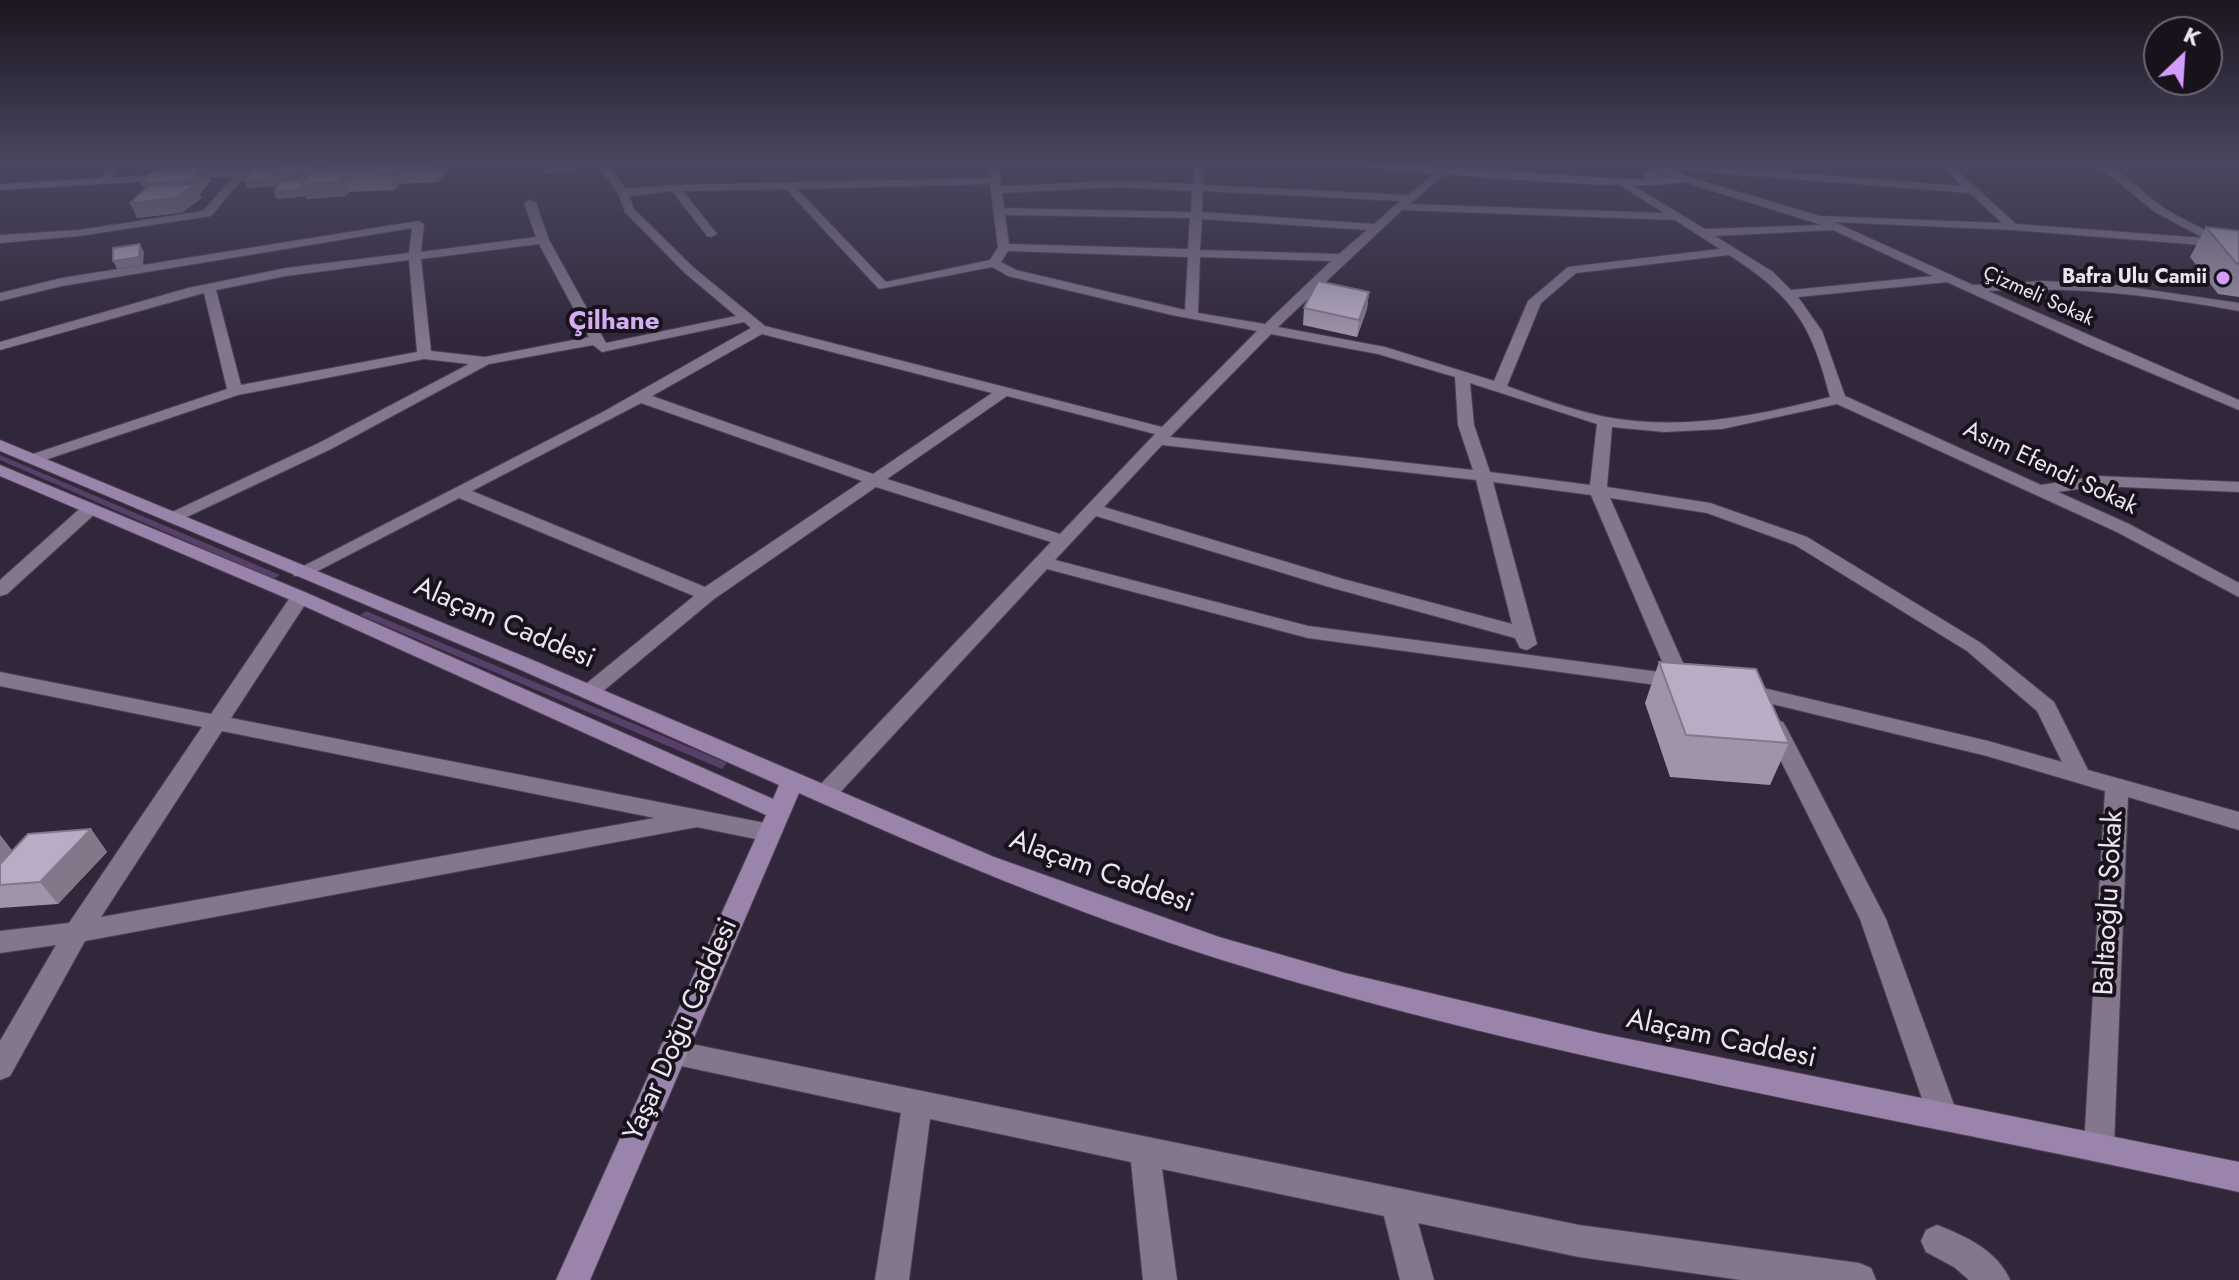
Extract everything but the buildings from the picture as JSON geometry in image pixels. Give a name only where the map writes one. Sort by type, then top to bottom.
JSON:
[{"type":"main road","name":"Alaçam Caddesi","points":[[0,445],[174,518],[775,822]]},
{"type":"main road","name":"Alaçam Caddesi","points":[[0,470],[91,508],[589,692],[1045,887],[1214,946],[1334,982],[1712,1071],[1942,1113],[2239,1177]]},
{"type":"main road","name":"Yaşar Doğu Caddesi","points":[[573,1280],[793,780]]},
{"type":"street","points":[[0,239],[79,233],[148,223]]},
{"type":"street","points":[[537,223],[543,240],[602,348],[745,318]]},
{"type":"street","points":[[642,223],[690,271],[760,329],[1162,436],[1710,508],[1801,541],[1974,647],[2046,707],[2081,778]]},
{"type":"street","points":[[702,223],[711,234]]},
{"type":"street","points":[[824,223],[883,286],[994,263],[1012,273],[1191,315],[1413,358],[1498,389],[1605,421],[1674,428],[1730,424],[1772,417],[1838,399],[1815,324],[1789,294],[1769,275],[1684,223]]},
{"type":"street","points":[[994,263],[1004,247],[1000,223]]},
{"type":"street","points":[[1191,315],[1196,223]]},
{"type":"street","points":[[1311,223],[1374,227]]},
{"type":"street","points":[[825,794],[1162,436],[1339,258],[1379,223]]},
{"type":"street","name":"Çizmeli Sokak","points":[[1827,223],[2239,405]]},
{"type":"street","points":[[1928,223],[2239,244]]},
{"type":"street","points":[[2009,223],[2013,227]]},
{"type":"street","points":[[2183,223],[2220,242]]},
{"type":"street","points":[[0,297],[62,282],[418,224],[415,256],[424,355]]},
{"type":"street","points":[[1703,233],[1837,227]]},
{"type":"street","points":[[0,346],[209,288],[286,272],[543,240]]},
{"type":"street","points":[[1004,247],[1339,258]]},
{"type":"street","points":[[1498,389],[1535,301],[1572,270],[1733,251]]},
{"type":"street","points":[[1789,294],[1947,278]]},
{"type":"street","points":[[1971,288],[2036,284],[2114,287],[2239,307]]},
{"type":"street","points":[[209,288],[235,391]]},
{"type":"street","points":[[0,1067],[77,932],[300,584],[457,491],[639,397],[760,329]]},
{"type":"street","points":[[33,459],[235,391],[424,355],[485,361],[597,340]]},
{"type":"street","points":[[174,518],[325,446],[485,361]]},
{"type":"street","points":[[1462,376],[1466,425],[1483,476],[1531,662]]},
{"type":"street","points":[[589,692],[707,595],[1003,392]]},
{"type":"street","points":[[639,397],[872,480],[1062,540]]},
{"type":"street","name":"Asım Efendi Sokak","points":[[1838,399],[2147,540],[2239,591]]},
{"type":"street","points":[[1043,562],[1308,632],[1689,682],[1598,491],[1605,421]]},
{"type":"street","points":[[2040,490],[2098,481],[2239,487]]},
{"type":"street","points":[[457,491],[707,595]]},
{"type":"street","points":[[0,590],[91,508]]},
{"type":"street","points":[[1092,509],[1336,583],[1525,634]]},
{"type":"street","points":[[0,679],[700,819],[775,822]]},
{"type":"street","points":[[1726,687],[1988,749],[2117,787]]},
{"type":"street","points":[[1757,692],[1873,919],[1942,1113]]},
{"type":"street","name":"Baltaoğlu Sokak","points":[[2099,1145],[2117,787],[2239,821]]},
{"type":"street","points":[[0,942],[77,932],[700,819]]},
{"type":"street","points":[[672,1052],[1722,1270],[1859,1280]]},
{"type":"street","points":[[892,1280],[917,1102]]},
{"type":"street","points":[[1145,1151],[1160,1280]]},
{"type":"street","points":[[1397,1204],[1417,1280]]},
{"type":"street","points":[[1937,1241],[1966,1255],[1993,1280]]},
{"type":"shaded area","points":[[0,455],[280,575],[273,579],[0,460]]},
{"type":"shaded area","points":[[366,611],[727,763],[722,769],[360,615]]},
{"type":"place","name":"Bafra Ulu Camii","points":[[2223,278]]},
{"type":"district","name":"Çilhane","points":[[614,323]]}]
